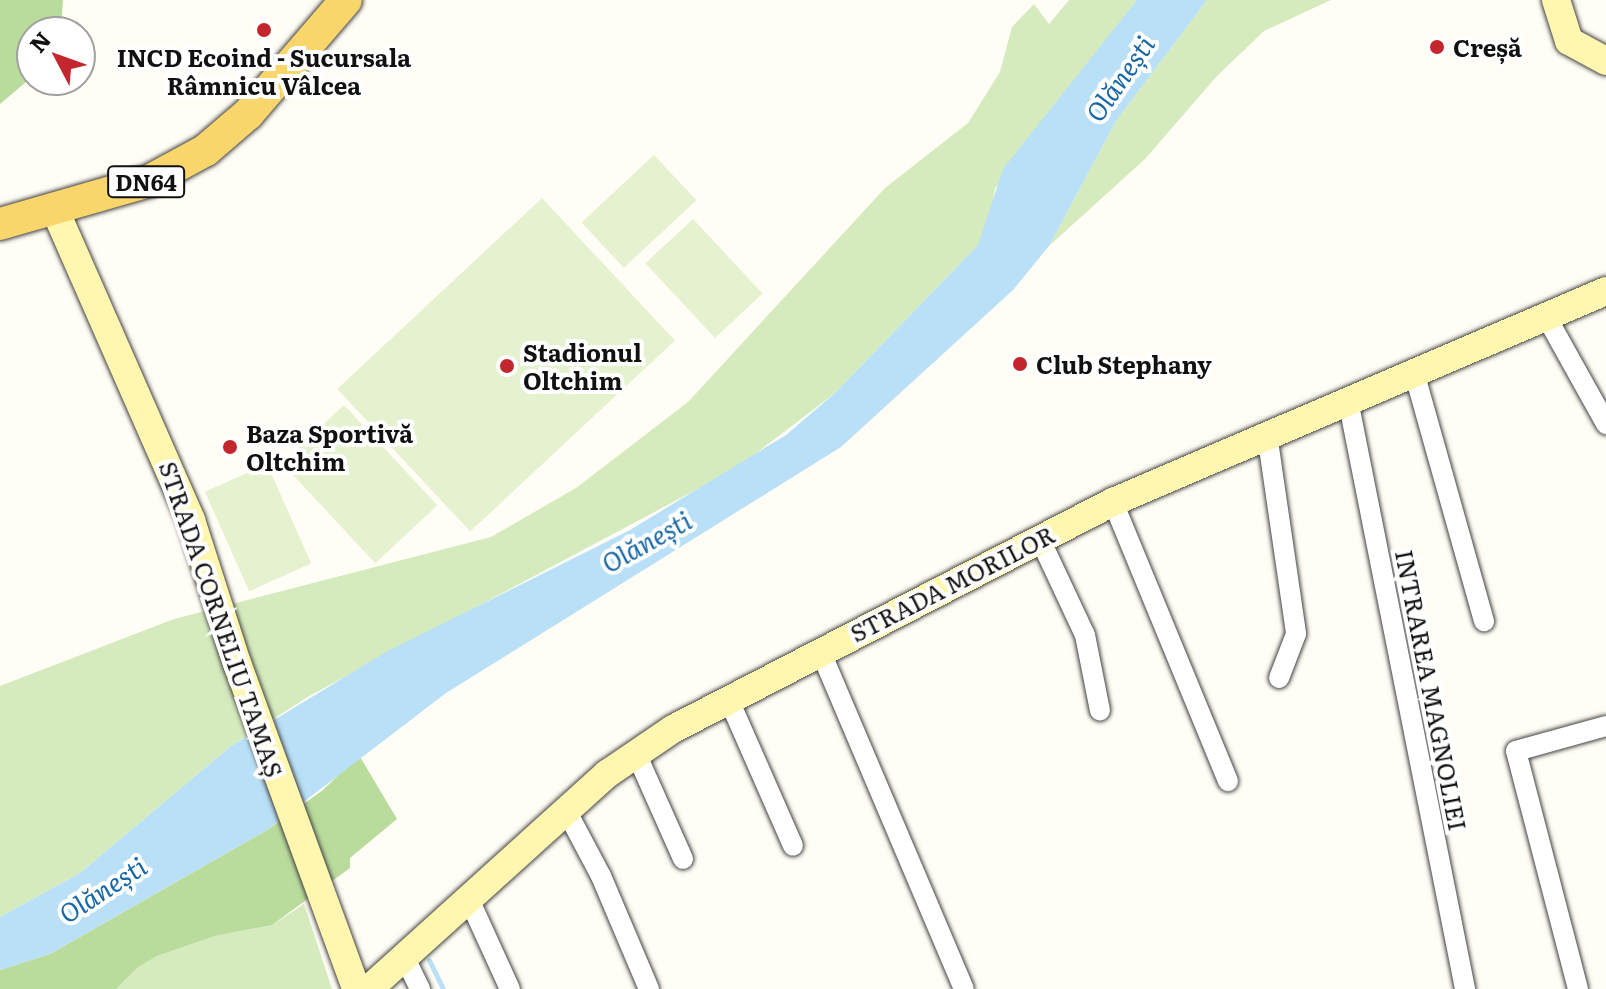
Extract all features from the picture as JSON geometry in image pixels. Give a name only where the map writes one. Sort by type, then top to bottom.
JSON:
[{"type":"main road","name":"DN64","points":[[0,224],[149,181],[206,150],[248,114],[346,0]]},
{"type":"street","points":[[1556,0],[1569,41],[1606,61]]},
{"type":"street","name":"STRADA CORNELIU TAMAȘ","points":[[55,210],[191,520],[237,663],[356,989]]},
{"type":"street","name":"STRADA MORILOR","points":[[369,989],[403,954],[635,751],[820,650],[1039,537],[1267,434],[1606,291]]},
{"type":"street","points":[[1546,316],[1606,424]]},
{"type":"street","points":[[1414,372],[1484,621]]},
{"type":"street","name":"INTRAREA MAGNOLIEI","points":[[1348,400],[1465,989]]},
{"type":"street","points":[[1267,434],[1296,634],[1279,678]]},
{"type":"street","points":[[1113,502],[1228,781]]},
{"type":"street","points":[[1039,537],[1085,635],[1100,711]]},
{"type":"street","points":[[820,650],[964,989]]},
{"type":"street","points":[[729,700],[793,846]]},
{"type":"street","points":[[1578,989],[1516,751],[1606,726]]},
{"type":"street","points":[[635,751],[683,859]]},
{"type":"street","points":[[566,810],[649,989]]},
{"type":"street","points":[[468,897],[510,989]]},
{"type":"street","points":[[403,954],[420,989]]},
{"type":"green space","points":[[0,0],[63,0],[62,16],[16,16],[16,90],[0,104]]},
{"type":"green space","points":[[1069,0],[1137,0],[995,189],[988,226],[978,245],[835,393],[737,468],[311,695],[231,746],[80,873],[0,917],[0,686],[174,619],[491,537],[576,488],[688,402],[885,188],[968,123],[1000,72],[1012,27],[1034,4],[1049,24]]},
{"type":"green space","points":[[1207,0],[1331,0],[1264,31],[1217,76],[1145,159],[1049,246],[1116,121]]},
{"type":"green space","points":[[654,155],[696,200],[624,268],[582,223]]},
{"type":"green space","name":"Stadionul Oltchim","points":[[542,198],[675,341],[470,532],[337,389]]},
{"type":"green space","points":[[693,219],[763,294],[715,338],[645,263]]},
{"type":"green space","points":[[344,405],[437,505],[375,563],[282,463]]},
{"type":"green space","points":[[267,464],[311,564],[249,591],[205,492]]},
{"type":"green space","points":[[359,755],[397,819],[350,858],[350,868],[272,925],[215,936],[157,956],[138,967],[116,989],[0,989],[0,970],[50,954],[267,830],[323,790]]},
{"type":"green space","points":[[304,904],[332,989],[116,989],[138,966],[157,956],[215,936],[272,925]]},
{"type":"water","name":"Olănești","points":[[1137,0],[1207,0],[1116,121],[1049,246],[1013,290],[841,447],[446,693],[267,830],[50,954],[0,970],[0,917],[80,873],[231,746],[386,652],[630,530],[786,435],[835,393],[978,245],[1003,169]]},
{"type":"waterway","points":[[429,960],[443,989]]},
{"type":"place","name":"INCD Ecoind - Sucursala Râmnicu Vâlcea","points":[[264,30]]},
{"type":"place","name":"Creșă","points":[[1437,47]]},
{"type":"place","name":"Club Stephany","points":[[1020,364]]},
{"type":"place","name":"Stadionul Oltchim","points":[[507,366]]},
{"type":"place","name":"Baza Sportivă Oltchim","points":[[230,447]]}]
